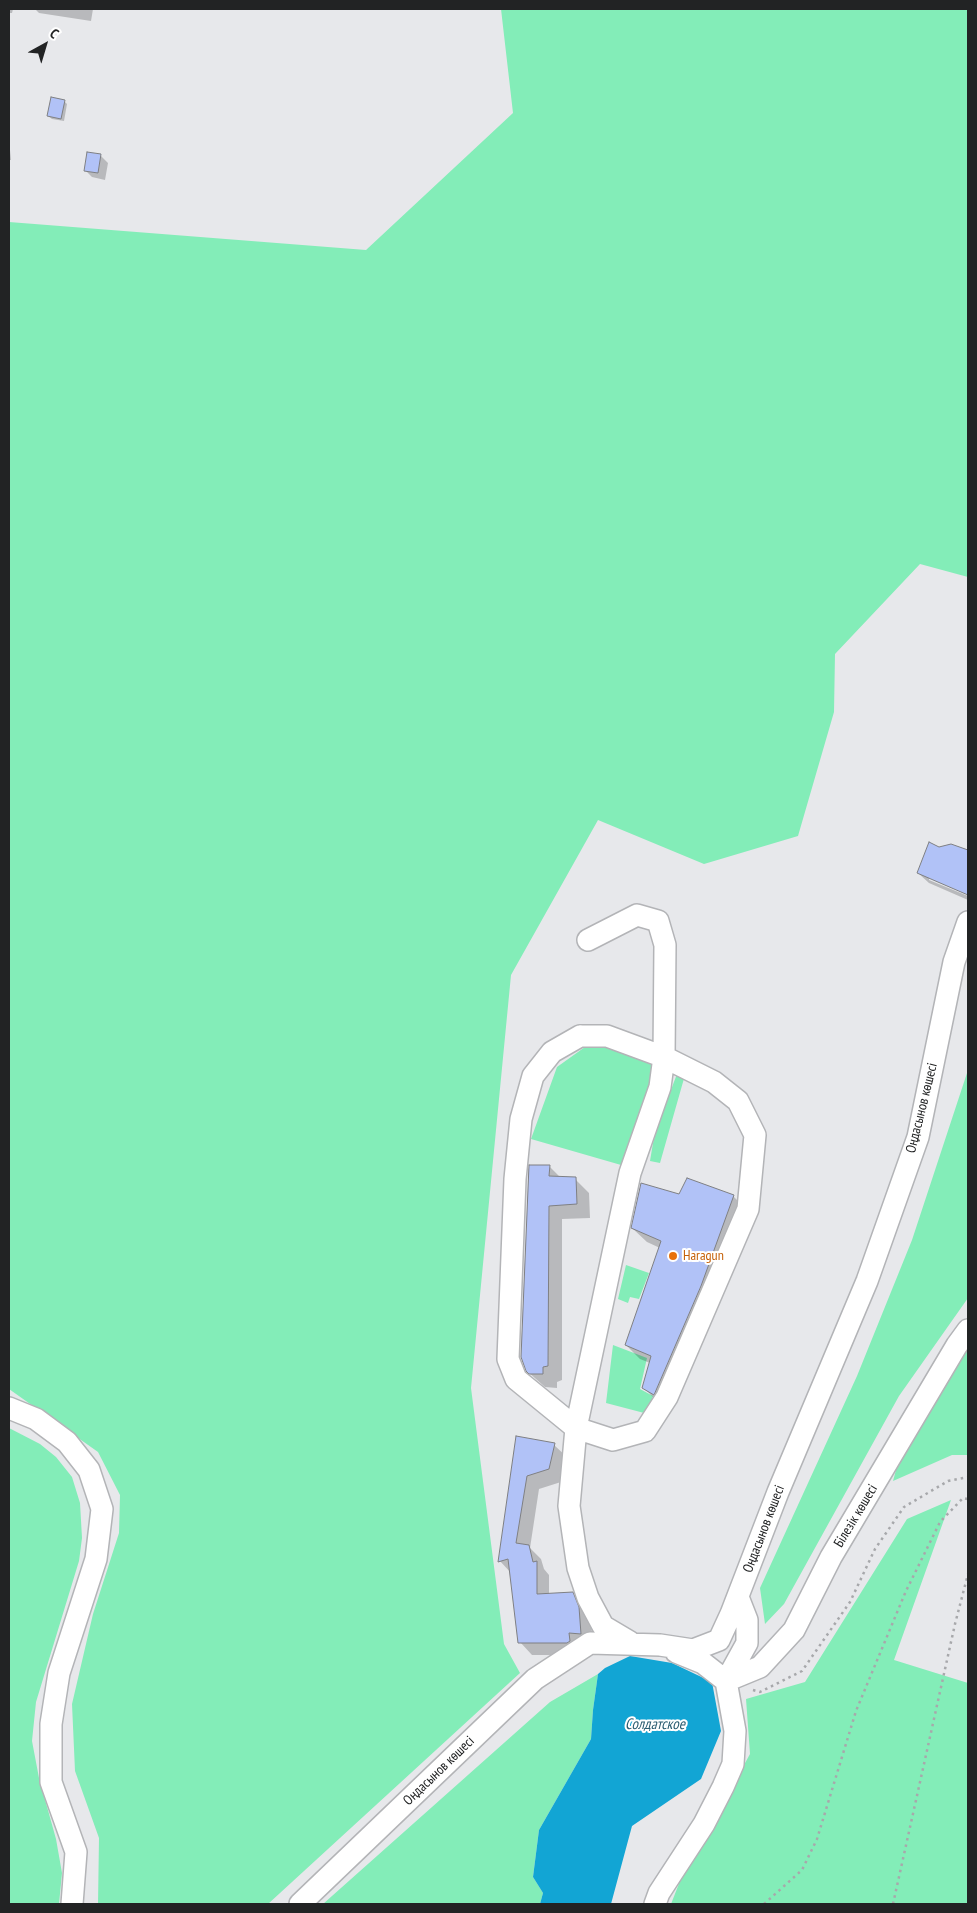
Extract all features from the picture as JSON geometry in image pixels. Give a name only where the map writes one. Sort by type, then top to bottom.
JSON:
[{"type":"street","points":[[588,940],[637,915],[658,921],[665,945],[664,1057],[660,1087],[630,1173],[576,1428],[569,1506],[578,1568],[588,1598],[603,1626],[633,1644]]},
{"type":"street","name":"Оңдасынов көшесі","points":[[300,1904],[535,1679],[590,1643],[660,1645],[693,1650],[719,1640],[738,1597],[778,1492],[867,1281],[918,1137],[954,962],[968,922]]},
{"type":"street","points":[[580,1036],[607,1036],[664,1057],[714,1082],[738,1101],[755,1135],[748,1209],[667,1397],[644,1431],[614,1440],[576,1428],[516,1379],[508,1359],[515,1179],[521,1119],[533,1076],[552,1052],[580,1036]]},
{"type":"street","name":"Білезік көшесі","points":[[726,1681],[760,1667],[794,1630],[832,1557],[952,1353],[968,1330]]},
{"type":"street","points":[[9,1408],[36,1419],[67,1442],[89,1470],[102,1509],[96,1559],[59,1673],[51,1724],[51,1782],[76,1852],[72,1904]]},
{"type":"street","points":[[655,1904],[659,1893],[704,1824],[724,1788],[733,1764],[735,1731],[726,1681],[747,1643],[747,1620],[738,1597]]},
{"type":"street","points":[[660,1645],[704,1663],[726,1681]]},
{"type":"path","points":[[726,1681],[760,1692],[802,1671],[850,1602],[875,1549],[904,1507],[948,1481],[968,1477]]},
{"type":"path","points":[[764,1904],[802,1870],[817,1839],[856,1711],[906,1591],[940,1522],[964,1498],[968,1499]]},
{"type":"path","points":[[893,1904],[955,1624],[968,1574]]},
{"type":"green space","points":[[501,9],[968,9],[968,577],[920,564],[835,654],[834,712],[798,836],[704,864],[598,820],[511,975],[471,1388],[504,1644],[520,1673],[268,1904],[98,1904],[99,1838],[75,1771],[72,1704],[93,1614],[119,1533],[120,1495],[98,1452],[9,1389],[9,222],[366,250],[513,113]]},
{"type":"green space","points":[[613,1045],[659,1062],[628,1167],[531,1139],[557,1067],[585,1047]]},
{"type":"green space","points":[[968,1070],[968,1298],[899,1396],[784,1604],[765,1624],[760,1588],[857,1376],[912,1240]]},
{"type":"green space","points":[[677,1074],[685,1075],[660,1163],[650,1161],[661,1116]]},
{"type":"green space","points":[[626,1265],[649,1273],[639,1299],[630,1297],[628,1303],[618,1299]]},
{"type":"green space","points":[[613,1345],[647,1358],[640,1389],[653,1396],[648,1414],[606,1403]]},
{"type":"green space","points":[[968,1348],[968,1455],[952,1455],[893,1481],[899,1459]]},
{"type":"green space","points":[[9,1428],[40,1444],[56,1457],[72,1477],[80,1503],[82,1538],[79,1561],[36,1702],[32,1741],[39,1778],[56,1839],[62,1873],[59,1904],[9,1904]]},
{"type":"green space","points":[[951,1500],[894,1660],[968,1683],[968,1904],[671,1904],[680,1881],[750,1754],[746,1699],[805,1682],[907,1519]]},
{"type":"green space","points":[[598,1674],[591,1739],[539,1830],[533,1877],[543,1893],[540,1904],[323,1904],[550,1702]]},
{"type":"water","name":"Солдатское","points":[[630,1656],[672,1663],[712,1682],[721,1731],[701,1779],[632,1826],[611,1904],[540,1904],[543,1893],[533,1877],[539,1830],[591,1739],[598,1674],[605,1668]]},
{"type":"building","points":[[51,97],[65,100],[61,119],[47,116]]},
{"type":"building","points":[[87,152],[101,154],[98,173],[84,171]]},
{"type":"building","points":[[929,842],[939,847],[951,844],[968,850],[968,895],[917,873]]},
{"type":"building","points":[[529,1165],[550,1165],[549,1176],[576,1177],[577,1204],[549,1206],[548,1366],[543,1367],[543,1374],[529,1374],[521,1357]]},
{"type":"building","points":[[687,1178],[734,1195],[701,1286],[654,1395],[642,1388],[651,1356],[625,1345],[661,1241],[631,1228],[641,1183],[679,1194]]},
{"type":"building","points":[[516,1436],[555,1443],[549,1469],[527,1476],[516,1543],[529,1545],[533,1562],[537,1561],[537,1594],[573,1592],[579,1607],[581,1634],[569,1633],[570,1641],[567,1643],[518,1643],[508,1559],[498,1562]]},
{"type":"place","name":"Haragun","points":[[673,1256]]}]
